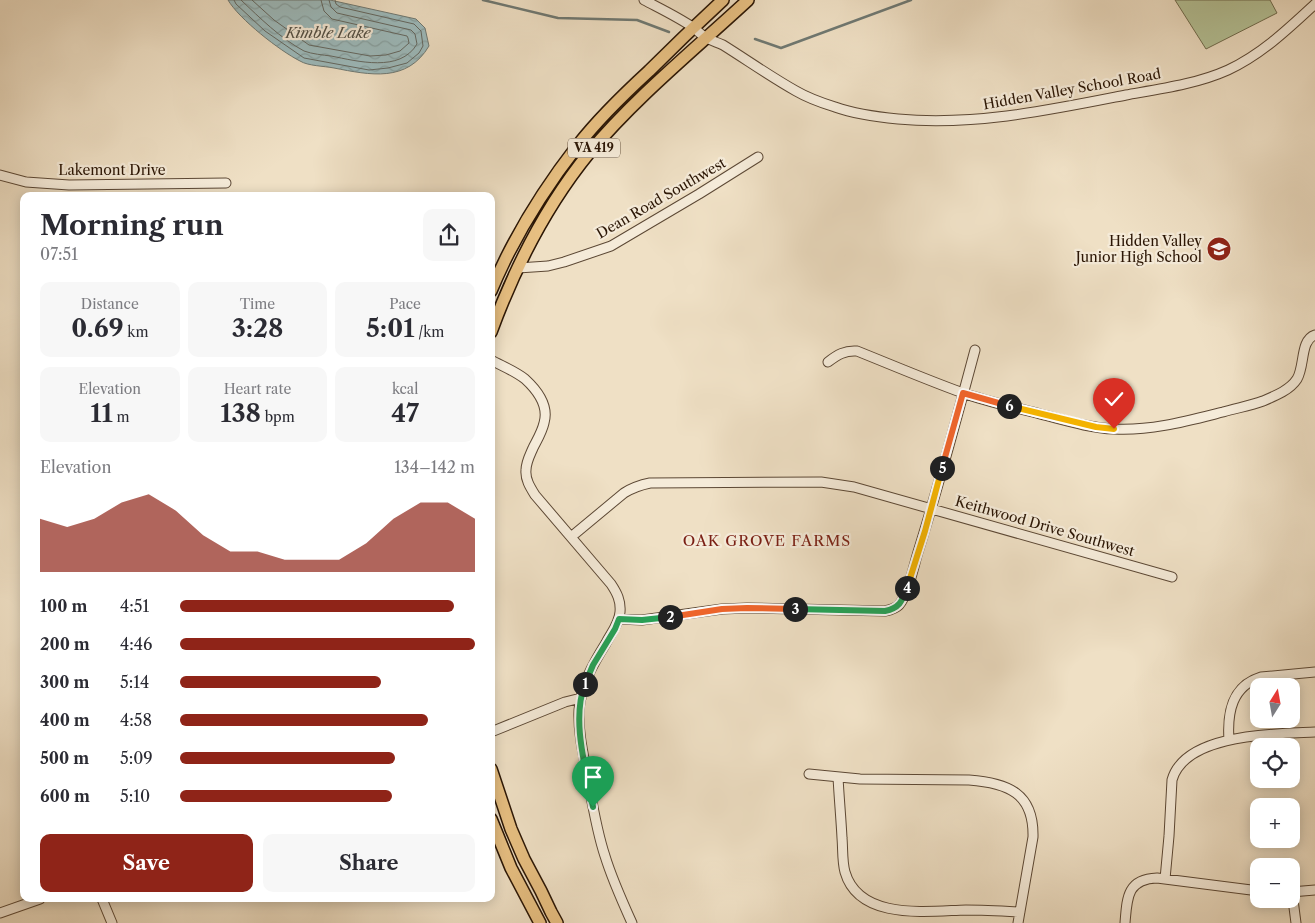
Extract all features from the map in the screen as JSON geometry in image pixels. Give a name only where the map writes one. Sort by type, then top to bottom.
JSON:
[{"type":"main road","name":"VA 419","points":[[495,282],[520,230],[539,198],[578,144],[611,107],[723,0]]},
{"type":"main road","name":"VA 419","points":[[495,322],[532,238],[551,207],[589,154],[620,119],[748,0]]},
{"type":"main road","points":[[495,781],[511,829],[524,859],[558,923]]},
{"type":"main road","points":[[495,829],[511,868],[540,923]]},
{"type":"street","name":"Hidden Valley School Road","points":[[644,0],[693,27],[707,38],[721,44],[814,100],[837,108],[885,118],[940,121],[1010,117],[1178,85],[1217,74],[1252,57],[1275,40],[1315,4]]},
{"type":"street","name":"Dean Road Southwest","points":[[518,268],[548,266],[610,246],[758,158]]},
{"type":"street","name":"Lakemont Drive","points":[[0,175],[26,182],[69,185],[226,183]]},
{"type":"street","points":[[828,362],[845,352],[857,352],[983,399],[1096,427],[1131,429],[1178,423],[1262,402],[1285,391],[1297,379],[1301,371],[1306,343],[1308,339],[1315,335]]},
{"type":"street","points":[[619,619],[642,620],[722,609],[747,608],[885,611],[899,605],[907,587],[931,508],[975,350]]},
{"type":"street","points":[[495,362],[519,375],[534,388],[544,406],[544,423],[526,462],[526,478],[535,495],[611,584],[617,593],[620,603],[619,619],[615,629],[593,665],[584,687],[579,717],[582,752],[604,854],[620,898],[632,923]]},
{"type":"street","name":"Keithwood Drive Southwest","points":[[571,537],[624,493],[650,483],[821,482],[854,487],[1172,576]]},
{"type":"street","points":[[1229,740],[1229,716],[1232,704],[1245,684],[1261,677],[1315,672]]},
{"type":"street","points":[[495,730],[565,702],[581,698]]},
{"type":"street","points":[[1165,879],[1172,780],[1174,773],[1184,760],[1210,746],[1229,740],[1315,732]]},
{"type":"street","points":[[809,774],[860,779],[969,780],[998,784],[1016,792],[1028,808],[1033,828],[1033,838],[1018,923]]},
{"type":"street","points":[[838,777],[844,864],[848,880],[852,888],[859,895],[868,901],[882,906],[906,911],[978,910],[1020,912]]},
{"type":"street","points":[[1125,923],[1127,901],[1130,893],[1137,883],[1149,878],[1250,889]]},
{"type":"street","points":[[1300,891],[1315,890]]},
{"type":"street","points":[[0,913],[31,902]]},
{"type":"street","points":[[103,902],[112,923]]},
{"type":"street","points":[[1294,908],[1296,923]]},
{"type":"green space","points":[[1175,0],[1270,0],[1277,13],[1206,49]]},
{"type":"water","name":"Kimble Lake","points":[[228,0],[330,0],[416,19],[425,28],[429,46],[420,58],[410,66],[387,74],[361,73],[307,64],[261,34],[233,8]]},
{"type":"waterway","points":[[483,0],[558,18],[637,20],[669,32]]},
{"type":"waterway","points":[[755,39],[781,48],[911,0]]},
{"type":"place","name":"Hidden Valley Junior High School","points":[[1219,249]]},
{"type":"district","name":"OAK GROVE FARMS","points":[[767,541]]},
{"type":"route","points":[[593,807],[582,752],[579,711],[584,687],[593,665],[619,619],[642,620],[722,609],[747,608],[891,610],[899,605],[907,587],[925,531],[963,393],[1051,417],[1114,429]]}]
